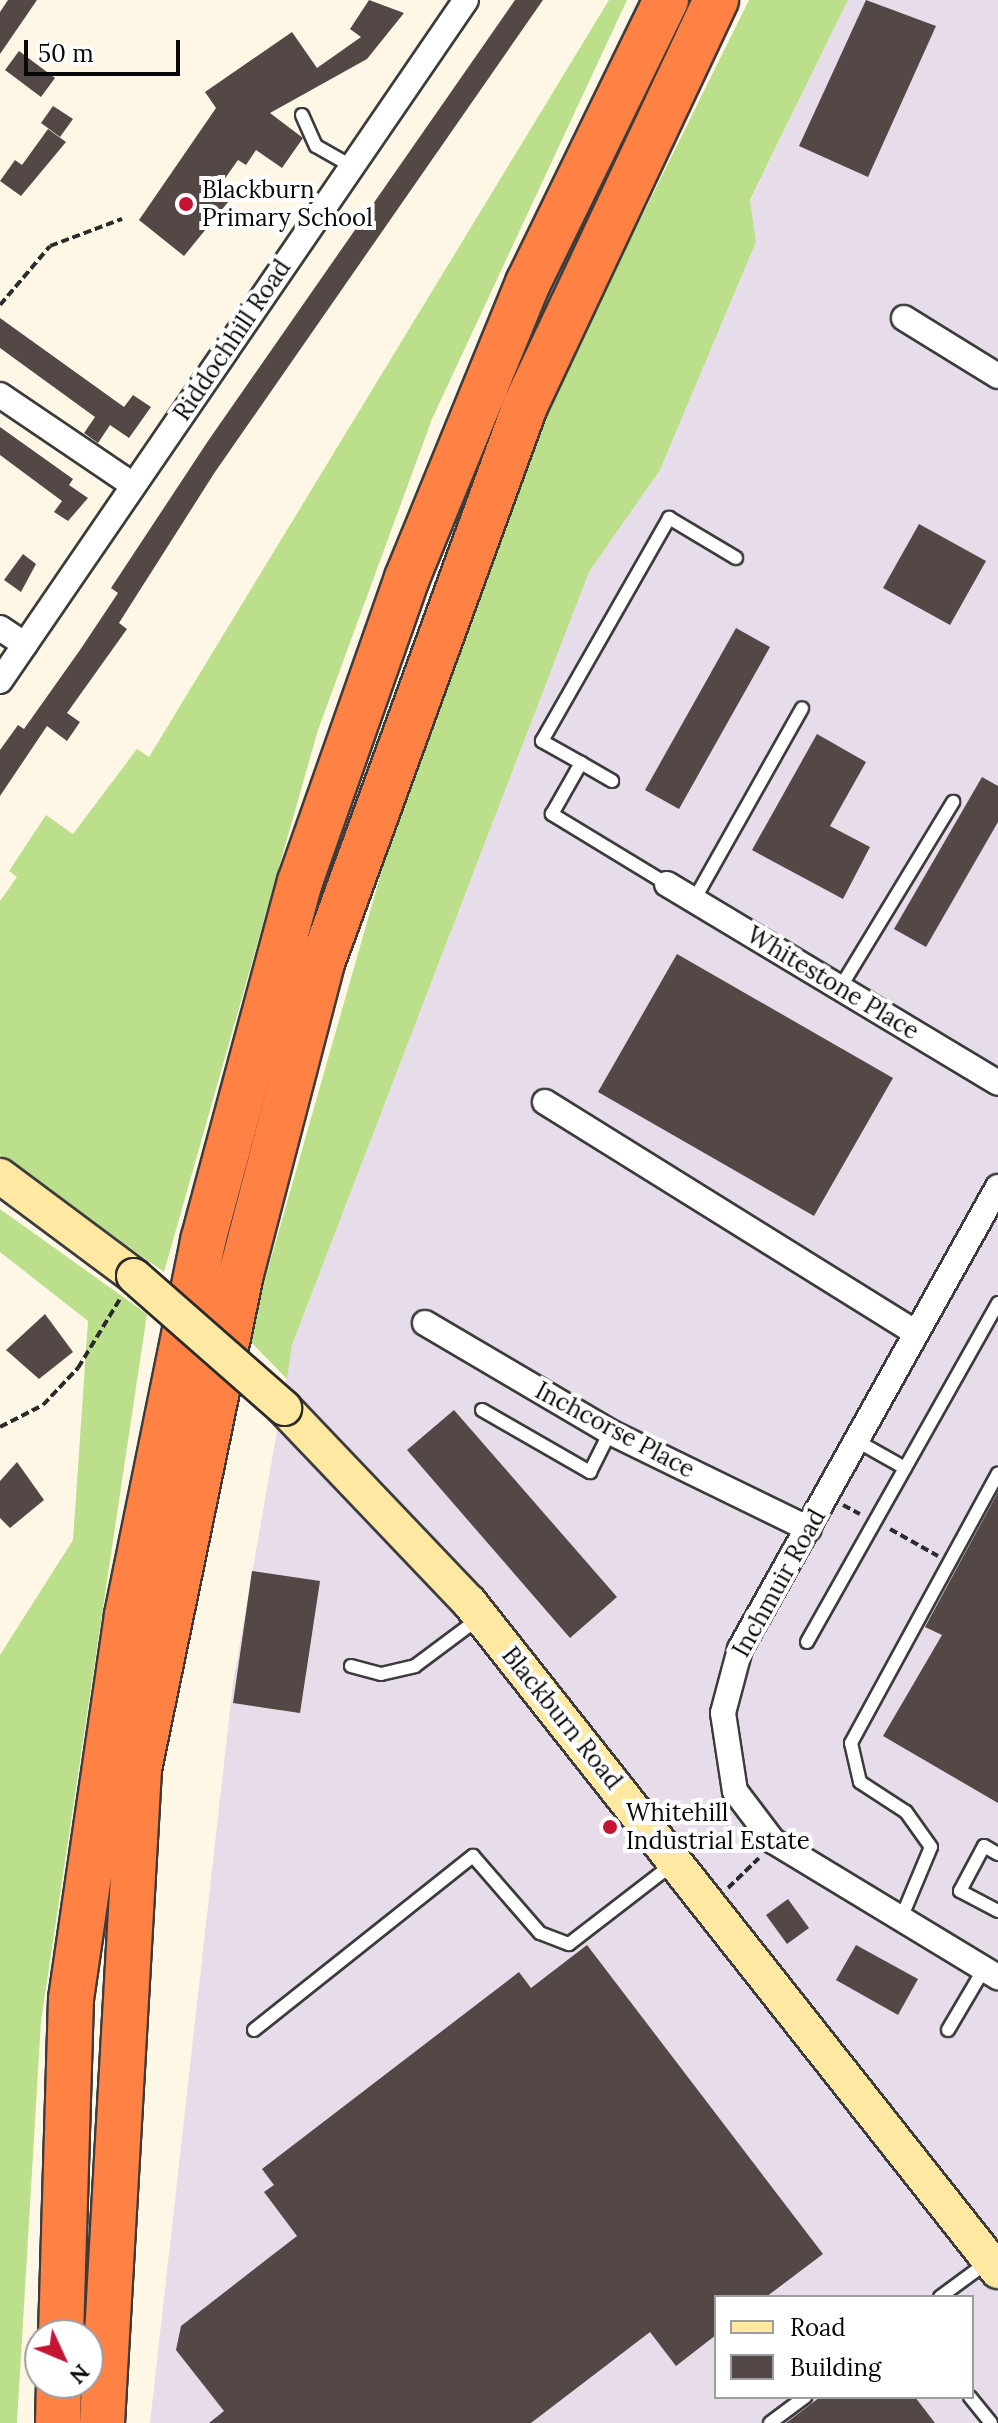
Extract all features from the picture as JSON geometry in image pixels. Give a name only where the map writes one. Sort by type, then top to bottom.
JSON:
[{"type":"highway","points":[[61,2319],[71,1999],[127,1615],[203,1241],[300,882],[407,578],[528,283],[666,0]]},
{"type":"highway","points":[[102,2423],[139,1769],[241,1274],[323,960],[520,421],[716,0]]},
{"type":"highway","points":[[58,2423],[59,2399]]},
{"type":"main road","name":"Blackburn Road","points":[[0,1176],[134,1276],[284,1408],[481,1617],[677,1861],[994,2266]]},
{"type":"street","name":"Riddochhill Road","points":[[0,681],[466,0]]},
{"type":"street","points":[[904,318],[998,376]]},
{"type":"street","points":[[0,395],[133,485]]},
{"type":"street","points":[[0,628],[25,645]]},
{"type":"street","name":"Whitestone Place","points":[[667,884],[998,1083]]},
{"type":"street","points":[[545,1102],[916,1333]]},
{"type":"street","name":"Inchmuir Road","points":[[991,1973],[900,1921],[773,1841],[735,1791],[725,1752],[727,1681],[998,1187]]},
{"type":"street","name":"Inchcorse Place","points":[[425,1323],[610,1432],[809,1529]]},
{"type":"lane","points":[[302,115],[316,146],[351,166]]},
{"type":"lane","points":[[612,781],[542,741],[669,518],[736,558]]},
{"type":"lane","points":[[694,900],[802,708]]},
{"type":"lane","points":[[581,763],[552,814],[667,884]]},
{"type":"lane","points":[[840,988],[953,802]]},
{"type":"lane","points":[[807,1642],[998,1303]]},
{"type":"lane","points":[[482,1410],[590,1472],[610,1432]]},
{"type":"lane","points":[[857,1441],[905,1468]]},
{"type":"lane","points":[[900,1921],[931,1847],[906,1812],[860,1782],[851,1743],[998,1473]]},
{"type":"lane","points":[[351,1666],[381,1674],[415,1666],[481,1617]]},
{"type":"lane","points":[[998,1854],[984,1846],[960,1891],[998,1911]]},
{"type":"lane","points":[[254,2030],[473,1856],[540,1933],[569,1944],[677,1861]]},
{"type":"lane","points":[[948,2030],[991,1973]]},
{"type":"lane","points":[[943,2295],[994,2266]]},
{"type":"lane","points":[[770,2423],[802,2399]]},
{"type":"lane","points":[[972,2399],[991,2423]]},
{"type":"path","points":[[0,305],[50,246],[122,219]]},
{"type":"path","points":[[0,1427],[43,1405],[78,1368],[134,1276]]},
{"type":"path","points":[[710,1903],[773,1841]]},
{"type":"shaded area","name":"Whitehill Industrial Estate","points":[[848,0],[998,0],[998,2423],[150,2423],[233,1683],[292,1345],[589,572],[660,470],[756,242],[750,201]]},
{"type":"green space","points":[[609,0],[627,0],[432,419],[318,730],[164,1272],[0,1155],[0,901],[17,877],[9,871],[46,815],[73,834],[137,749],[149,757]]},
{"type":"green space","points":[[749,0],[848,0],[750,200],[756,242],[660,470],[589,572],[292,1345],[287,1379],[248,1339],[427,712],[538,426]]},
{"type":"green space","points":[[0,1209],[147,1314],[41,2021],[17,2423],[0,2423],[0,1655],[73,1540],[88,1321],[0,1252]]},
{"type":"building","points":[[8,0],[37,0],[0,54],[0,12]]},
{"type":"building","points":[[369,0],[404,13],[367,59],[270,113],[303,138],[282,168],[256,150],[246,165],[238,160],[219,187],[233,196],[184,256],[139,220],[216,108],[205,92],[292,32],[317,68],[361,37],[350,29]]},
{"type":"building","points":[[515,0],[543,0],[215,472],[119,623],[127,629],[67,713],[80,722],[67,741],[47,726],[0,796],[0,750],[18,725],[24,729],[80,650],[118,593],[111,588],[208,441]]},
{"type":"building","points":[[866,0],[936,26],[868,177],[799,146]]},
{"type":"building","points":[[19,51],[55,78],[41,97],[5,70]]},
{"type":"building","points":[[53,106],[73,119],[60,137],[41,123]]},
{"type":"building","points":[[48,129],[66,142],[21,196],[0,181],[15,160],[22,165]]},
{"type":"building","points":[[0,318],[124,407],[133,395],[151,407],[129,438],[110,425],[98,443],[84,433],[95,417],[0,348]]},
{"type":"building","points":[[0,427],[73,479],[69,485],[88,498],[68,521],[54,512],[62,501],[0,455]]},
{"type":"building","points":[[919,524],[986,561],[950,625],[883,588]]},
{"type":"building","points":[[23,554],[36,564],[21,592],[4,580]]},
{"type":"building","points":[[736,628],[770,647],[679,809],[645,790]]},
{"type":"building","points":[[817,734],[866,762],[830,826],[870,847],[843,899],[752,850]]},
{"type":"building","points":[[982,777],[998,786],[998,822],[926,947],[894,929]]},
{"type":"building","points":[[677,954],[893,1078],[814,1216],[598,1092]]},
{"type":"building","points":[[45,1314],[73,1352],[39,1379],[6,1350]]},
{"type":"building","points":[[454,1410],[617,1597],[570,1638],[407,1450]]},
{"type":"building","points":[[17,1462],[44,1500],[10,1528],[0,1518],[0,1481]]},
{"type":"building","points":[[998,1492],[998,1803],[883,1736],[942,1635],[925,1627]]},
{"type":"building","points":[[252,1571],[320,1581],[300,1713],[233,1703]]},
{"type":"building","points":[[788,1899],[809,1928],[787,1944],[766,1915]]},
{"type":"building","points":[[587,1945],[823,2254],[769,2295],[714,2295],[714,2337],[676,2366],[650,2332],[531,2423],[209,2423],[224,2411],[176,2350],[181,2326],[297,2236],[264,2192],[274,2185],[262,2169],[519,1972],[531,1988]]},
{"type":"building","points":[[856,1945],[918,1979],[898,2015],[836,1980]]},
{"type":"building","points":[[817,2399],[917,2399],[935,2423],[786,2423]]},
{"type":"place","name":"Blackburn Primary School","points":[[186,204]]},
{"type":"place","name":"Whitehill Industrial Estate","points":[[610,1827]]}]
